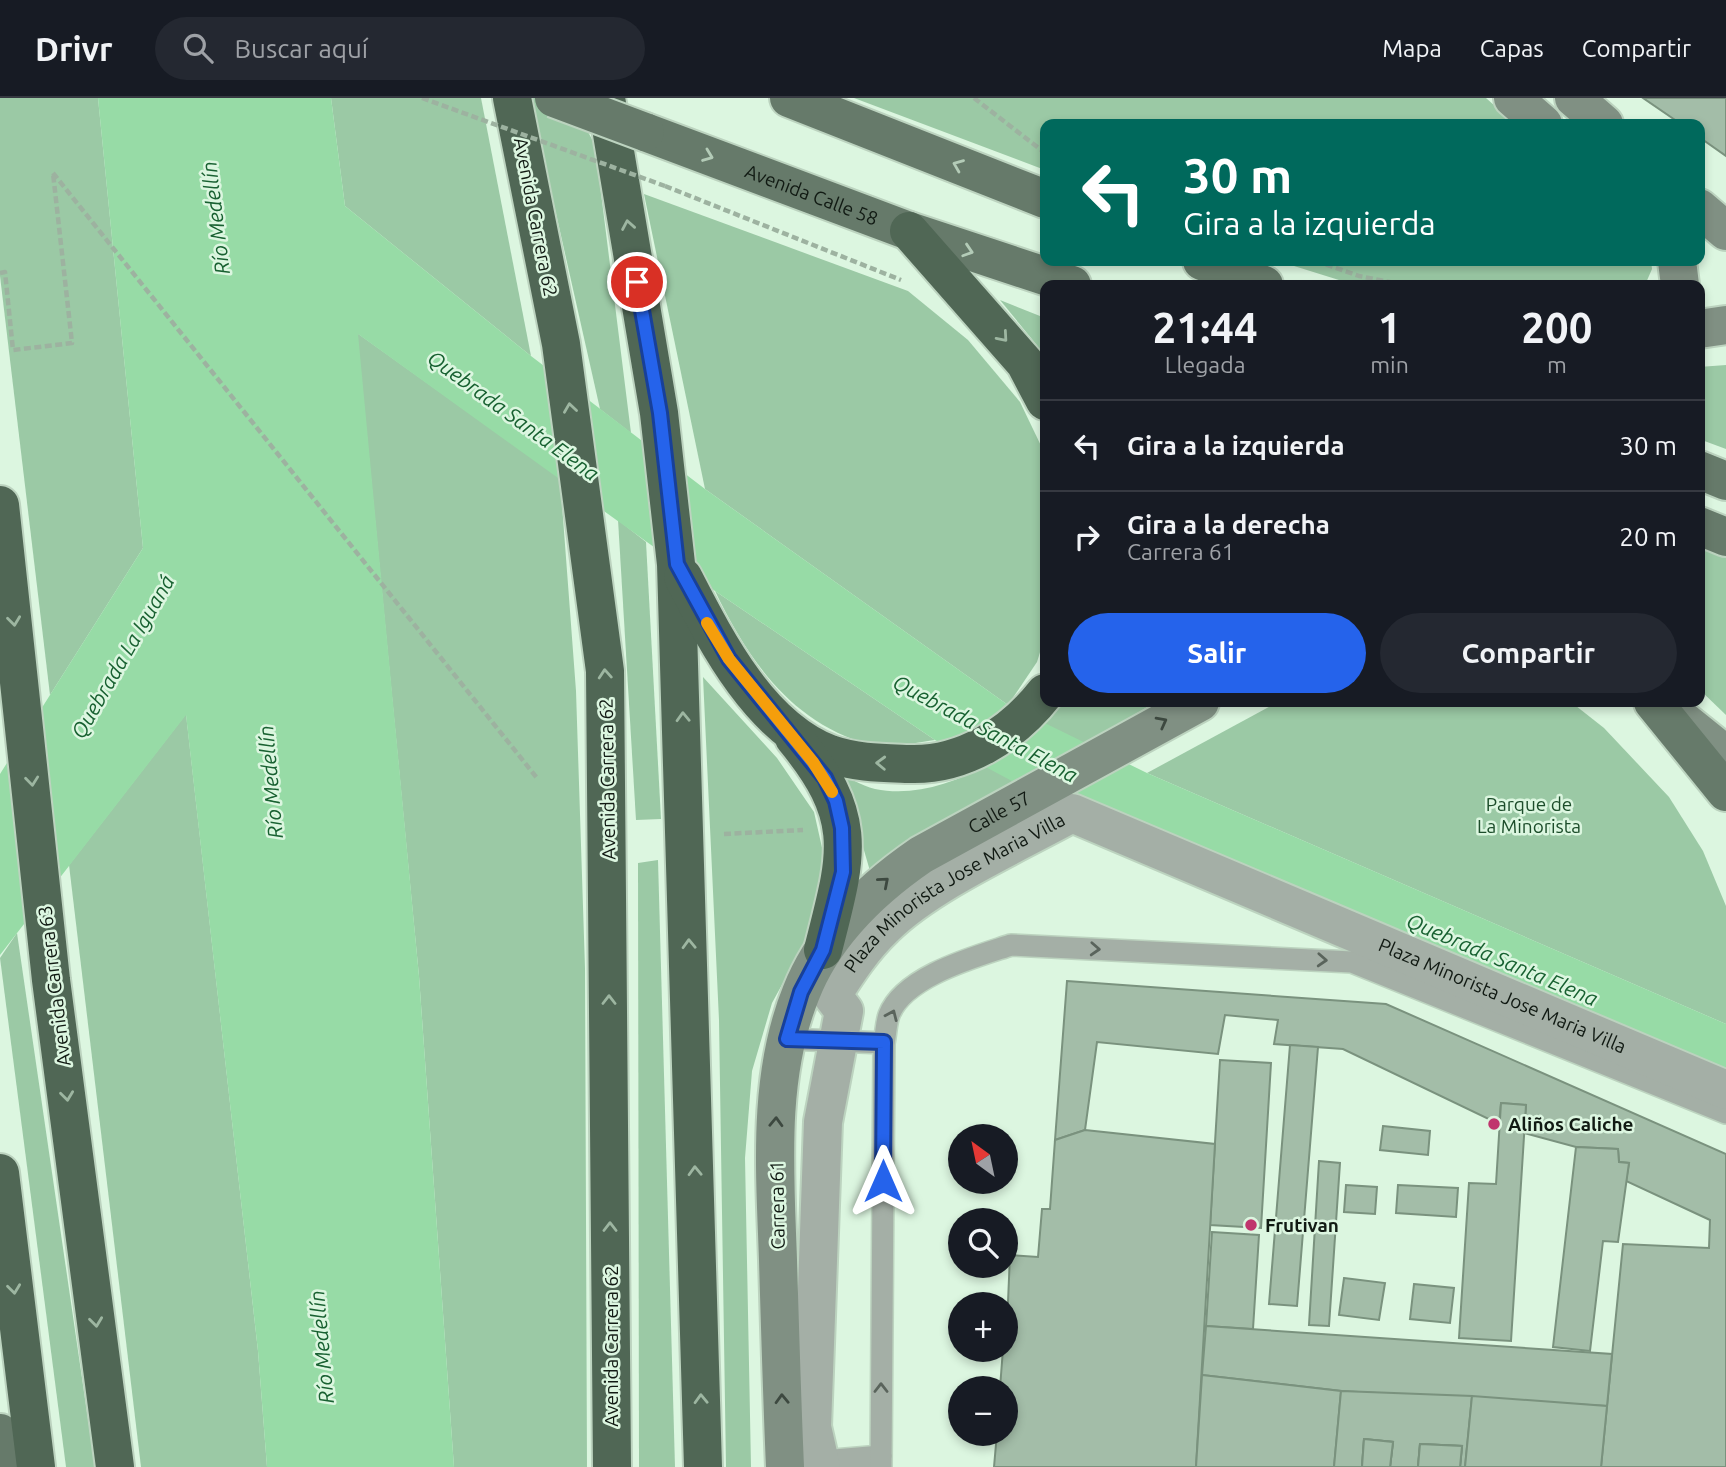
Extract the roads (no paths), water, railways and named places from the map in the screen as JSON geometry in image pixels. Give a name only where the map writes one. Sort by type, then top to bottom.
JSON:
[{"type":"highway","name":"Avenida Carrera 62","points":[[512,98],[561,344],[591,548],[607,717],[612,1467]]},
{"type":"highway","points":[[588,98],[630,141]]},
{"type":"highway","points":[[606,98],[630,141],[677,564],[703,1467]]},
{"type":"highway","points":[[909,231],[1025,363],[1040,392]]},
{"type":"highway","name":"Avenida Carrera 63","points":[[0,505],[25,713],[51,980],[115,1467]]},
{"type":"highway","points":[[677,564],[729,659],[825,778],[836,801],[842,828],[843,872],[823,950]]},
{"type":"highway","points":[[778,719],[806,741],[829,753],[859,762],[923,764],[976,751],[1039,700]]},
{"type":"highway","points":[[0,1173],[36,1467]]},
{"type":"main road","name":"Avenida Calle 58","points":[[554,98],[630,141],[1057,280]]},
{"type":"main road","points":[[789,98],[1040,197]]},
{"type":"main road","points":[[1215,266],[1251,280]]},
{"type":"main road","points":[[1705,472],[1726,481]]},
{"type":"main road","points":[[1705,528],[1726,537]]},
{"type":"main road","points":[[1657,707],[1726,792]]},
{"type":"main road","points":[[0,1433],[12,1467]]},
{"type":"street","points":[[1513,98],[1537,119]]},
{"type":"street","points":[[1574,98],[1598,119]]},
{"type":"street","points":[[1705,213],[1726,231]]},
{"type":"street","points":[[1705,328],[1726,325]]},
{"type":"street","name":"Calle 57","points":[[823,950],[855,908],[891,875],[1191,707]]},
{"type":"street","points":[[1667,707],[1726,755]]},
{"type":"street","name":"Plaza Minorista Jose Maria Villa","points":[[803,1465],[813,1427],[823,1122],[844,1011],[832,995],[855,958],[885,926],[919,899],[1072,813],[1726,1090]]},
{"type":"street","name":"Carrera 61","points":[[803,1465],[775,1176],[777,1105],[787,1039],[801,992],[823,950]]},
{"type":"lane","points":[[803,1465],[881,1462],[884,1042],[890,1014],[910,988],[958,962],[1011,946],[1352,962],[1726,1113]]},
{"type":"lane","points":[[787,1039],[884,1042]]},
{"type":"water","points":[[98,98],[331,98],[345,206],[531,356],[705,489],[1008,705],[1147,773],[1726,1024],[1726,1090],[1072,813],[935,740],[715,591],[358,334],[419,976],[454,1467],[267,1467],[258,1351],[186,715],[0,955],[0,774],[143,548]]},
{"type":"place","name":"Aliños Caliche","points":[[1494,1124]]},
{"type":"place","name":"Frutivan","points":[[1251,1225]]},
{"type":"water label","name":"Río Medellín","points":[[216,218]]},
{"type":"water label","name":"Quebrada Santa Elena","points":[[513,416]]},
{"type":"water label","name":"Quebrada La Iguaná","points":[[123,657]]},
{"type":"water label","name":"Quebrada Santa Elena","points":[[985,729]]},
{"type":"water label","name":"Río Medellín","points":[[271,782]]},
{"type":"water label","name":"Quebrada Santa Elena","points":[[1502,960]]},
{"type":"water label","name":"Río Medellín","points":[[322,1347]]},
{"type":"park label","name":"Parque de La Minorista","points":[[1529,815]]}]
